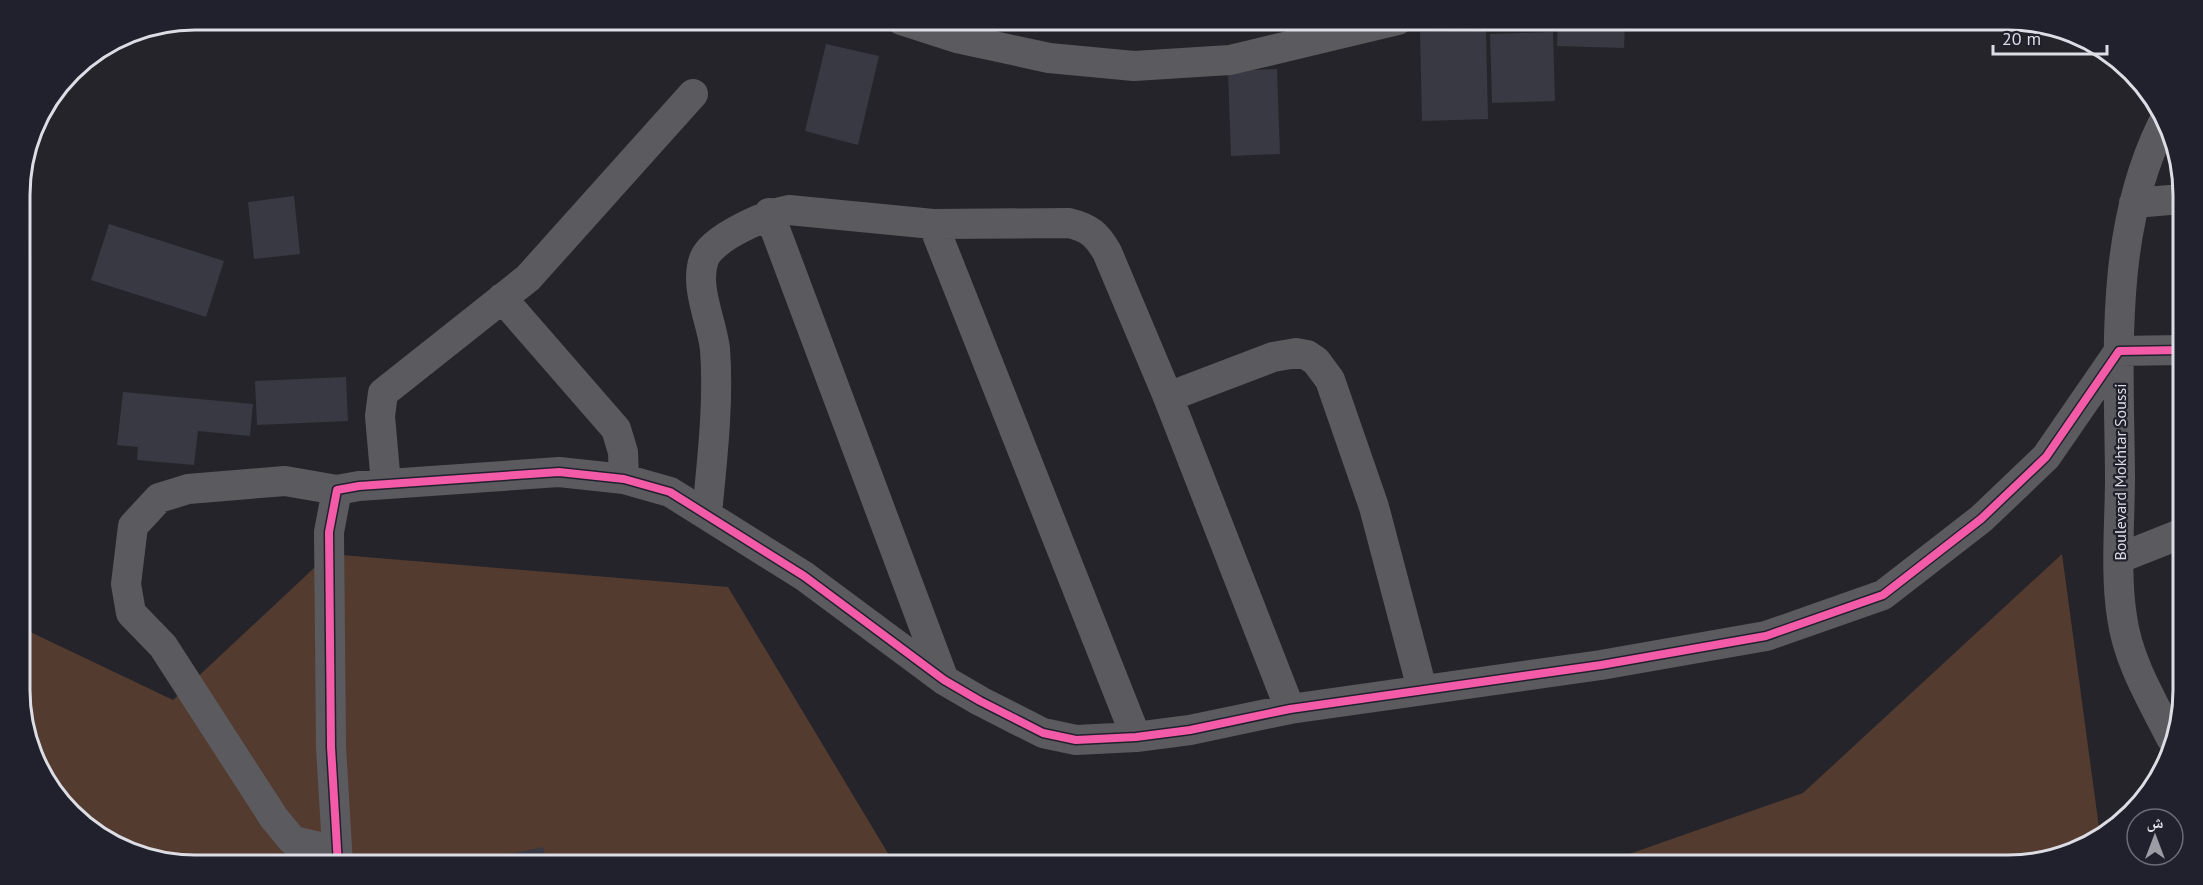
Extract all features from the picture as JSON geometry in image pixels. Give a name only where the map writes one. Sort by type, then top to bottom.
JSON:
[{"type":"street","points":[[932,30],[957,38],[1049,58],[1134,66],[1230,60],[1356,30]]},
{"type":"street","points":[[386,484],[380,416],[383,393],[528,278],[693,94]]},
{"type":"street","name":"Boulevard Mokhtar Soussi","points":[[2159,130],[2148,154],[2129,222],[2119,351],[2120,558],[2122,616],[2133,664],[2168,729]]},
{"type":"street","points":[[2134,203],[2173,201]]},
{"type":"street","points":[[707,514],[714,443],[715,349],[703,288],[704,258],[715,245],[769,213],[789,210],[933,224],[1069,223],[1085,227],[1097,235],[1107,252],[1168,397],[1290,709]]},
{"type":"street","points":[[769,213],[944,680]]},
{"type":"street","points":[[933,224],[1136,737]]},
{"type":"street","points":[[502,298],[616,429],[623,452],[624,479]]},
{"type":"street","points":[[330,855],[292,841],[268,808],[163,646],[131,613],[126,584],[133,526],[159,498],[188,489],[285,481],[337,490],[386,484],[559,472],[624,479],[670,492],[707,514],[804,576],[944,680],[1043,733],[1076,740],[1136,737],[1190,730],[1290,709],[1601,665],[1766,636],[1883,595],[1981,519],[2046,457],[2119,351],[2173,350]]},
{"type":"street","points":[[1168,397],[1273,357],[1296,353],[1307,355],[1316,361],[1330,380],[1374,507],[1422,689]]},
{"type":"street","points":[[337,490],[328,532],[331,747],[338,855]]},
{"type":"street","points":[[2120,558],[2173,537]]},
{"type":"shaded area","points":[[329,554],[728,587],[889,855],[195,855],[173,854],[152,849],[122,838],[86,814],[58,782],[47,763],[33,722],[30,701],[30,632],[173,700]]},
{"type":"shaded area","points":[[2062,554],[2099,828],[2061,846],[2019,855],[1626,855],[1803,793]]},
{"type":"building","points":[[1558,30],[1625,30],[1624,48],[1557,46]]},
{"type":"building","points":[[1486,31],[1488,119],[1422,121],[1420,32]]},
{"type":"building","points":[[1553,32],[1555,101],[1492,103],[1490,34]]},
{"type":"building","points":[[826,44],[879,56],[858,145],[805,131]]},
{"type":"building","points":[[1277,69],[1280,154],[1231,156],[1228,71]]},
{"type":"building","points":[[294,196],[300,254],[254,259],[248,202]]},
{"type":"building","points":[[109,224],[224,261],[206,317],[91,280]]},
{"type":"building","points":[[346,377],[348,421],[257,425],[255,381]]},
{"type":"building","points":[[123,392],[253,404],[250,436],[198,431],[194,465],[137,460],[138,447],[117,445]]},
{"type":"building","points":[[543,847],[545,855],[506,855]]},
{"type":"cycle path","points":[[337,855],[331,747],[329,532],[337,490],[359,486],[559,472],[624,479],[670,492],[804,576],[944,680],[980,701],[1043,733],[1076,740],[1136,737],[1190,730],[1290,709],[1601,665],[1766,636],[1883,595],[1981,519],[2046,457],[2119,351],[2173,350]]}]
